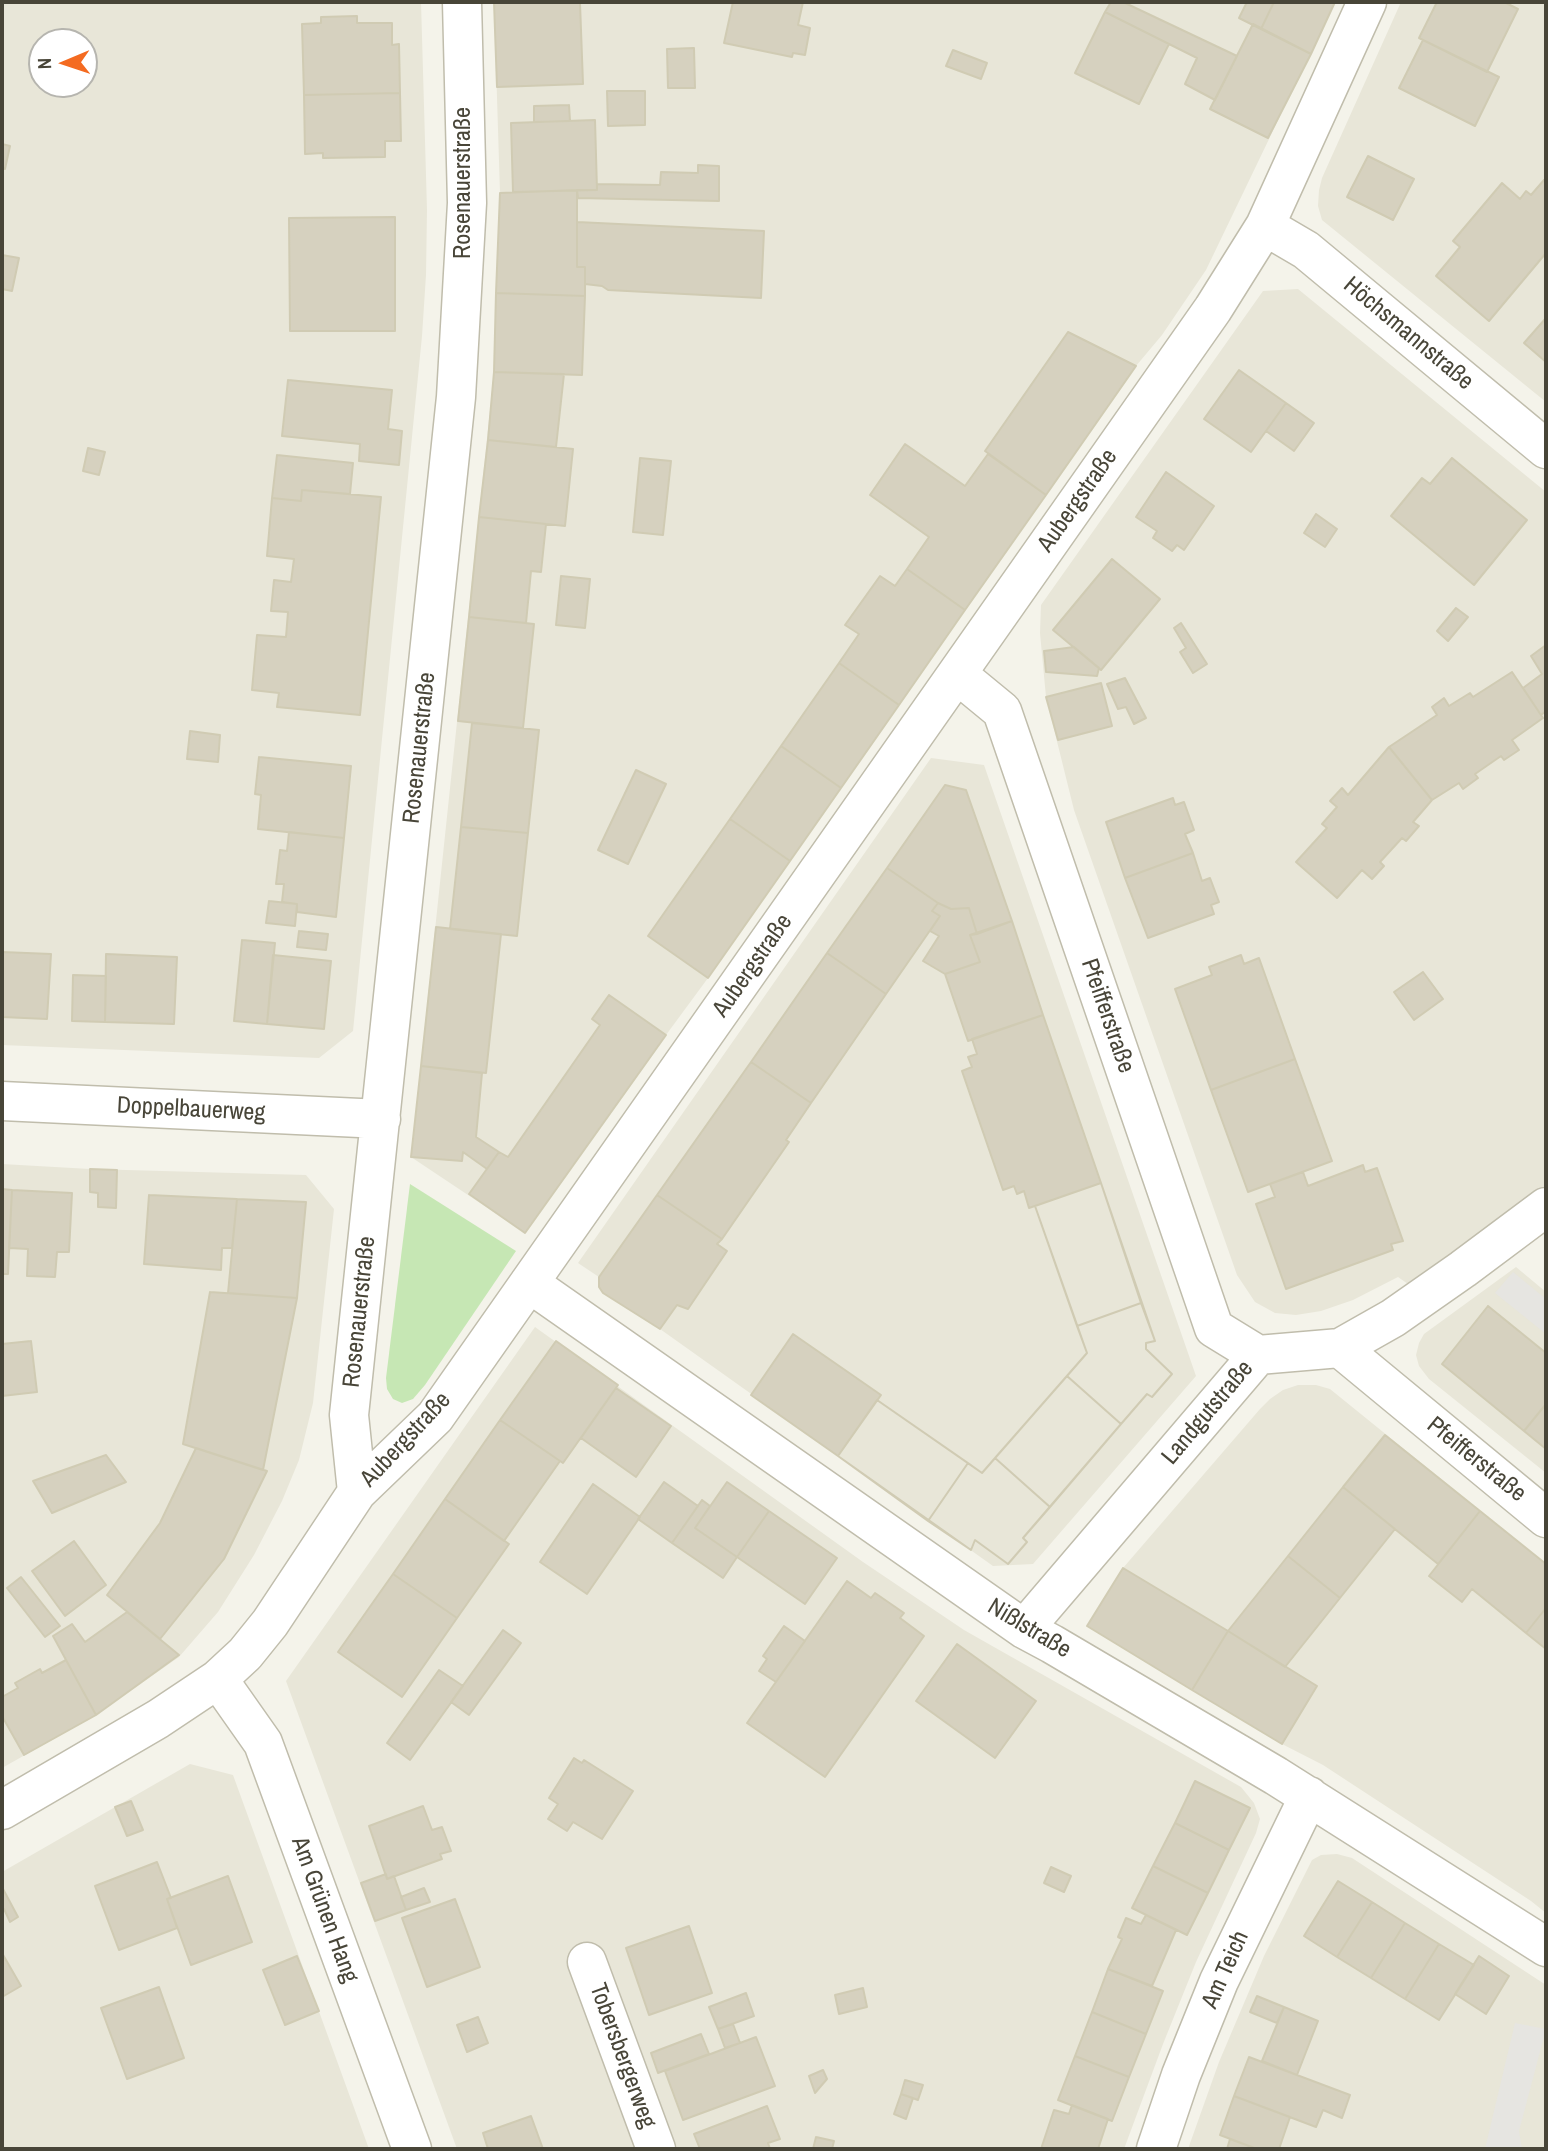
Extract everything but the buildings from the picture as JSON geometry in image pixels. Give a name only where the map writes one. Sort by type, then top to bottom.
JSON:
[{"type":"street","name":"Rosenauerstraße","points":[[357,1492],[349,1415],[456,397],[467,204],[462,2]]},
{"type":"street","name":"Aubergstraße","points":[[2,1810],[158,1719],[218,1679],[245,1654],[271,1623],[357,1492],[435,1417],[1213,309],[1265,226],[1367,2]]},
{"type":"street","name":"Höchsmannstraße","points":[[1265,226],[1306,250],[1546,449]]},
{"type":"street","name":"Pfeifferstraße","points":[[957,674],[1002,711],[1214,1328],[1258,1355]]},
{"type":"street","name":"Doppelbauerweg","points":[[2,1101],[381,1119]]},
{"type":"street","name":"Landgutstraße","points":[[1024,1629],[1258,1355],[1340,1348],[1393,1318],[1546,1207]]},
{"type":"street","name":"Nißlstraße","points":[[529,1283],[1024,1629],[1309,1796],[1546,1947]]},
{"type":"street","name":"Pfeifferstraße","points":[[1340,1348],[1546,1518]]},
{"type":"street","name":"Am Grünen Hang","points":[[218,1679],[263,1743],[412,2149]]},
{"type":"street","name":"Am Teich","points":[[1156,2149],[1181,2075],[1219,1981],[1309,1796]]},
{"type":"street","name":"Tobersbergerweg","points":[[587,1962],[656,2149]]},
{"type":"shaded area","points":[[2,2],[421,2],[427,210],[422,336],[353,1031],[319,1058],[2,1045]]},
{"type":"shaded area","points":[[494,2],[1335,2],[1206,270],[708,978],[525,1233],[411,1157],[494,372],[500,193]]},
{"type":"shaded area","points":[[1401,2],[1546,2],[1546,402],[1322,220],[1318,206],[1322,178]]},
{"type":"shaded area","points":[[1298,289],[1546,492],[1546,1184],[1497,1224],[1408,1284],[1398,1277],[1353,1300],[1321,1311],[1296,1315],[1275,1313],[1255,1302],[1237,1275],[1074,810],[1046,697],[1040,633],[1041,605],[1263,291]]},
{"type":"shaded area","points":[[931,758],[984,765],[1196,1376],[1033,1564],[993,1566],[660,1329],[603,1293],[599,1287],[599,1277],[578,1263]]},
{"type":"shaded area","points":[[2,1164],[306,1175],[334,1209],[313,1403],[299,1460],[282,1501],[254,1555],[218,1612],[179,1657],[96,1715],[2,1768]]},
{"type":"shaded area","points":[[1516,1267],[1546,1292],[1546,1473],[1429,1379],[1419,1366],[1416,1355],[1424,1334]]},
{"type":"shaded area","points":[[1513,1272],[1546,1299],[1546,1334],[1495,1293]]},
{"type":"shaded area","points":[[535,1327],[863,1562],[964,1630],[1241,1787],[1254,1803],[1260,1819],[1256,1833],[1196,1962],[1124,2149],[457,2149],[286,1681]]},
{"type":"shaded area","points":[[1298,1385],[1316,1385],[1330,1389],[1546,1564],[1546,1913],[1323,1765],[1282,1744],[1087,1626],[1123,1568],[1260,1409],[1283,1390]]},
{"type":"shaded area","points":[[190,1764],[233,1775],[369,2149],[2,2149],[2,1872]]},
{"type":"shaded area","points":[[1337,1854],[1352,1858],[1546,1985],[1546,2149],[1188,2149],[1219,2062],[1264,1956],[1312,1860],[1321,1855]]},
{"type":"shaded area","points":[[1515,2023],[1546,2029],[1519,2131],[1522,2149],[1485,2149]]},
{"type":"green space","points":[[410,1184],[516,1251],[425,1385],[413,1399],[402,1403],[393,1399],[387,1389],[386,1378]]}]
